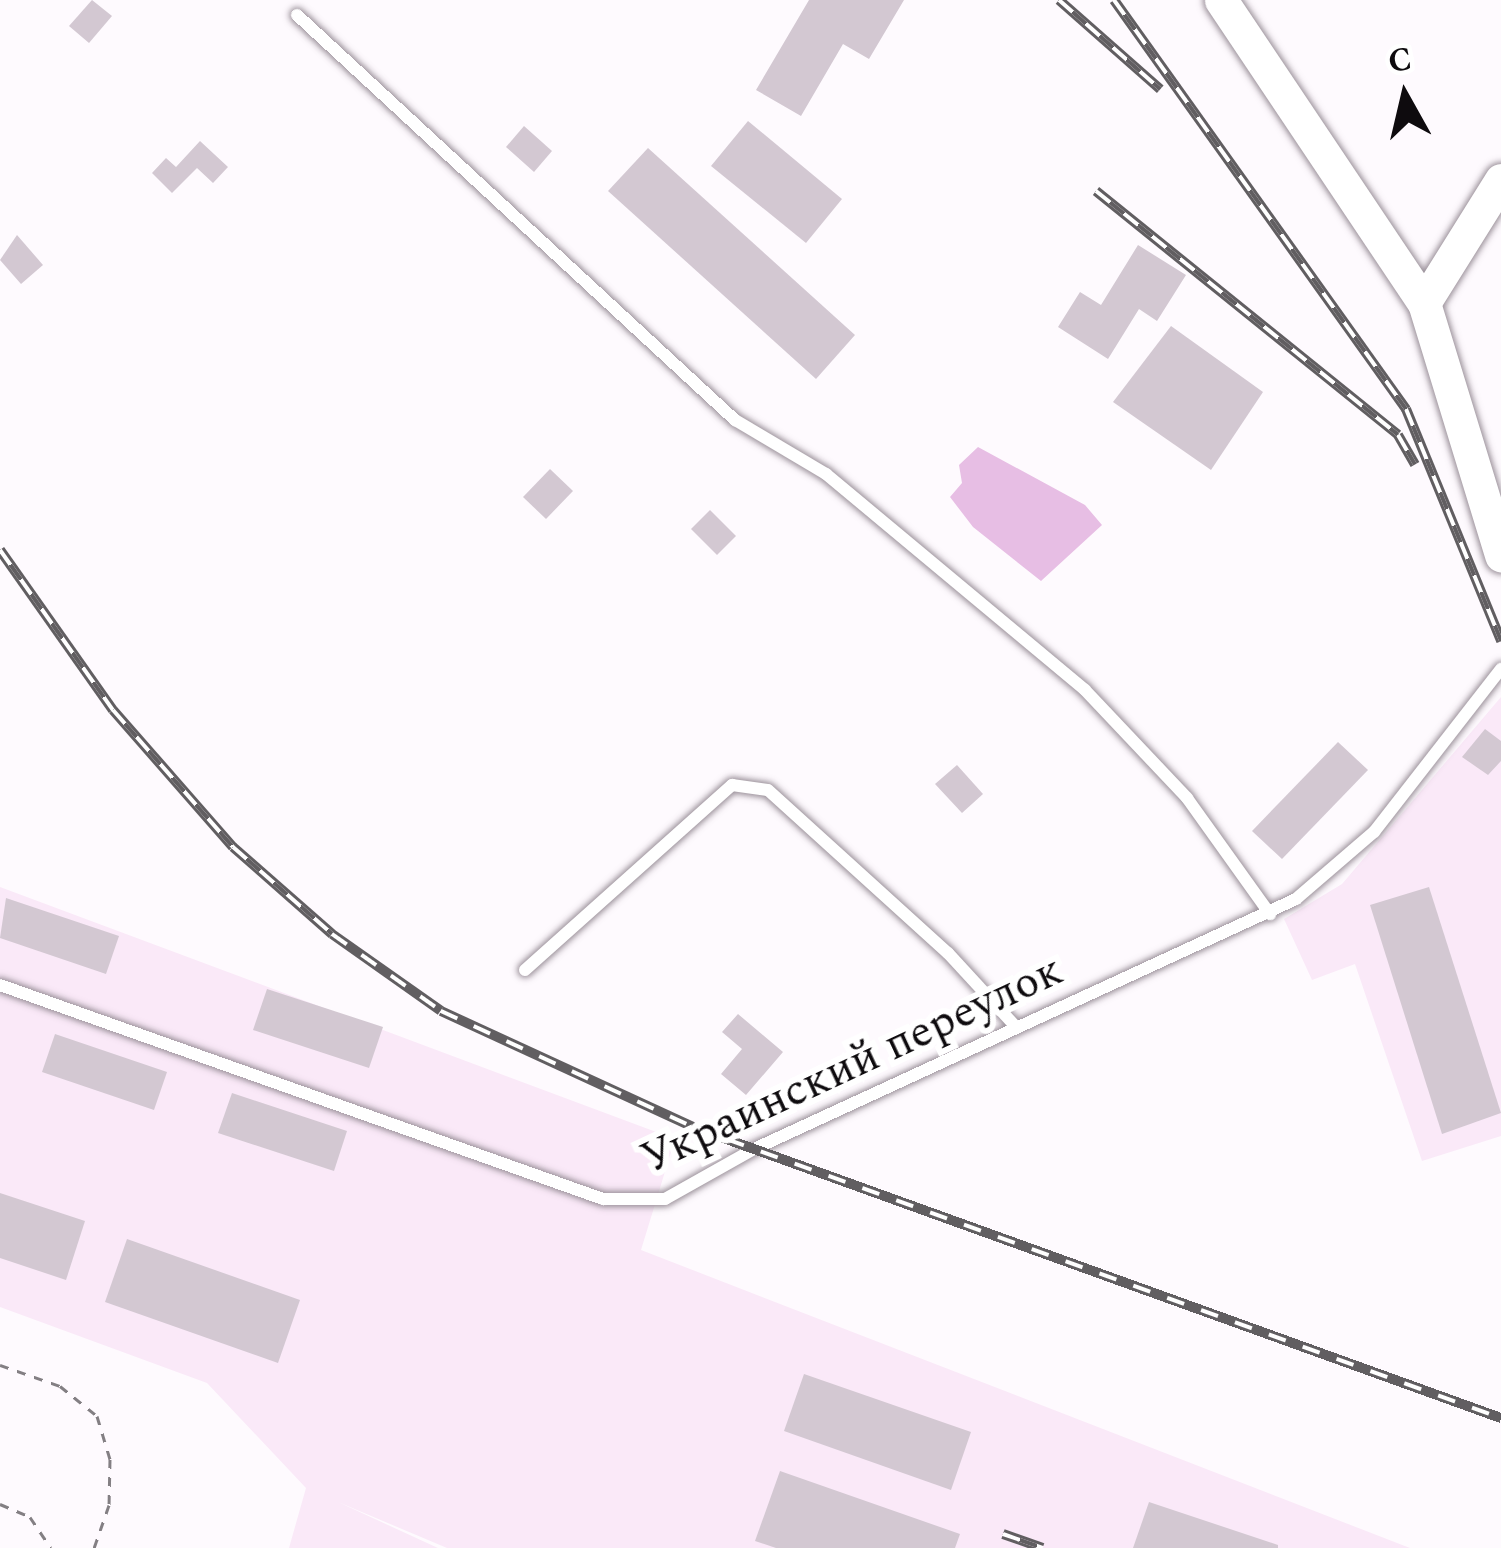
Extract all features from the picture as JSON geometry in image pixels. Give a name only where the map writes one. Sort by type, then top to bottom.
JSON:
[{"type":"street","points":[[1221,0],[1424,303],[1501,555]]},
{"type":"street","points":[[1424,303],[1501,180]]},
{"type":"lane","points":[[297,15],[735,420],[826,474],[1085,690],[1186,799],[1270,914]]},
{"type":"lane","name":"Украинский переулок","points":[[0,985],[603,1199],[645,1203],[1270,914],[1321,882],[1374,832],[1501,668]]},
{"type":"lane","points":[[525,970],[732,784],[768,790],[933,938],[1016,1028]]},
{"type":"path","points":[[0,1365],[60,1386],[97,1416],[110,1482],[94,1548]]},
{"type":"path","points":[[0,1504],[30,1517],[51,1548]]},
{"type":"shaded area","points":[[978,447],[1085,505],[1102,525],[1041,581],[973,527],[950,497],[962,483],[959,465]]},
{"type":"shaded area","points":[[1501,697],[1501,1136],[1422,1161],[1355,964],[1312,980],[1284,919],[1342,884]]},
{"type":"shaded area","points":[[0,887],[675,1139],[641,1250],[1410,1548],[447,1548],[338,1502],[438,1548],[289,1548],[306,1488],[207,1383],[0,1307]]},
{"type":"building","points":[[92,0],[112,16],[89,43],[69,26]]},
{"type":"building","points":[[809,0],[904,0],[869,59],[843,44],[801,116],[756,90]]},
{"type":"building","points":[[748,121],[842,199],[806,243],[711,166]]},
{"type":"building","points":[[524,126],[552,151],[534,172],[506,147]]},
{"type":"building","points":[[200,141],[228,167],[213,183],[197,168],[172,193],[152,173],[166,158],[176,167]]},
{"type":"building","points":[[648,148],[855,335],[816,379],[608,191]]},
{"type":"building","points":[[17,235],[43,265],[21,284],[0,260]]},
{"type":"building","points":[[1138,245],[1186,275],[1157,321],[1139,309],[1108,359],[1058,327],[1080,292],[1101,305]]},
{"type":"building","points":[[1171,326],[1263,392],[1211,470],[1113,402]]},
{"type":"building","points":[[550,469],[573,491],[546,519],[523,497]]},
{"type":"building","points":[[710,510],[736,536],[717,555],[691,529]]},
{"type":"building","points":[[1485,729],[1501,741],[1501,761],[1488,775],[1462,757]]},
{"type":"building","points":[[1338,742],[1368,770],[1282,859],[1252,831]]},
{"type":"building","points":[[957,765],[983,794],[962,813],[935,784]]},
{"type":"building","points":[[1429,887],[1501,1113],[1442,1134],[1370,905]]},
{"type":"building","points":[[6,898],[119,936],[106,974],[0,938]]},
{"type":"building","points":[[267,989],[383,1027],[369,1068],[253,1030]]},
{"type":"building","points":[[738,1014],[783,1052],[746,1095],[721,1074],[742,1049],[722,1032]]},
{"type":"building","points":[[55,1034],[167,1072],[154,1110],[42,1072]]},
{"type":"building","points":[[232,1093],[347,1131],[334,1171],[218,1133]]},
{"type":"building","points":[[0,1193],[85,1221],[66,1280],[0,1258]]},
{"type":"building","points":[[127,1239],[300,1300],[278,1363],[105,1302]]},
{"type":"building","points":[[804,1374],[971,1432],[951,1490],[784,1431]]},
{"type":"building","points":[[780,1471],[960,1534],[955,1548],[776,1548],[755,1541]]},
{"type":"building","points":[[1149,1502],[1278,1545],[1278,1548],[1133,1548]]},
{"type":"railway","points":[[1059,0],[1160,89]]},
{"type":"railway","points":[[1114,0],[1406,409],[1501,641]]},
{"type":"railway","points":[[1096,191],[1398,435],[1415,465]]},
{"type":"railway","points":[[0,550],[113,710],[233,847],[332,934],[441,1011],[693,1127],[1501,1418]]},
{"type":"railway","points":[[1003,1534],[1043,1548]]}]
